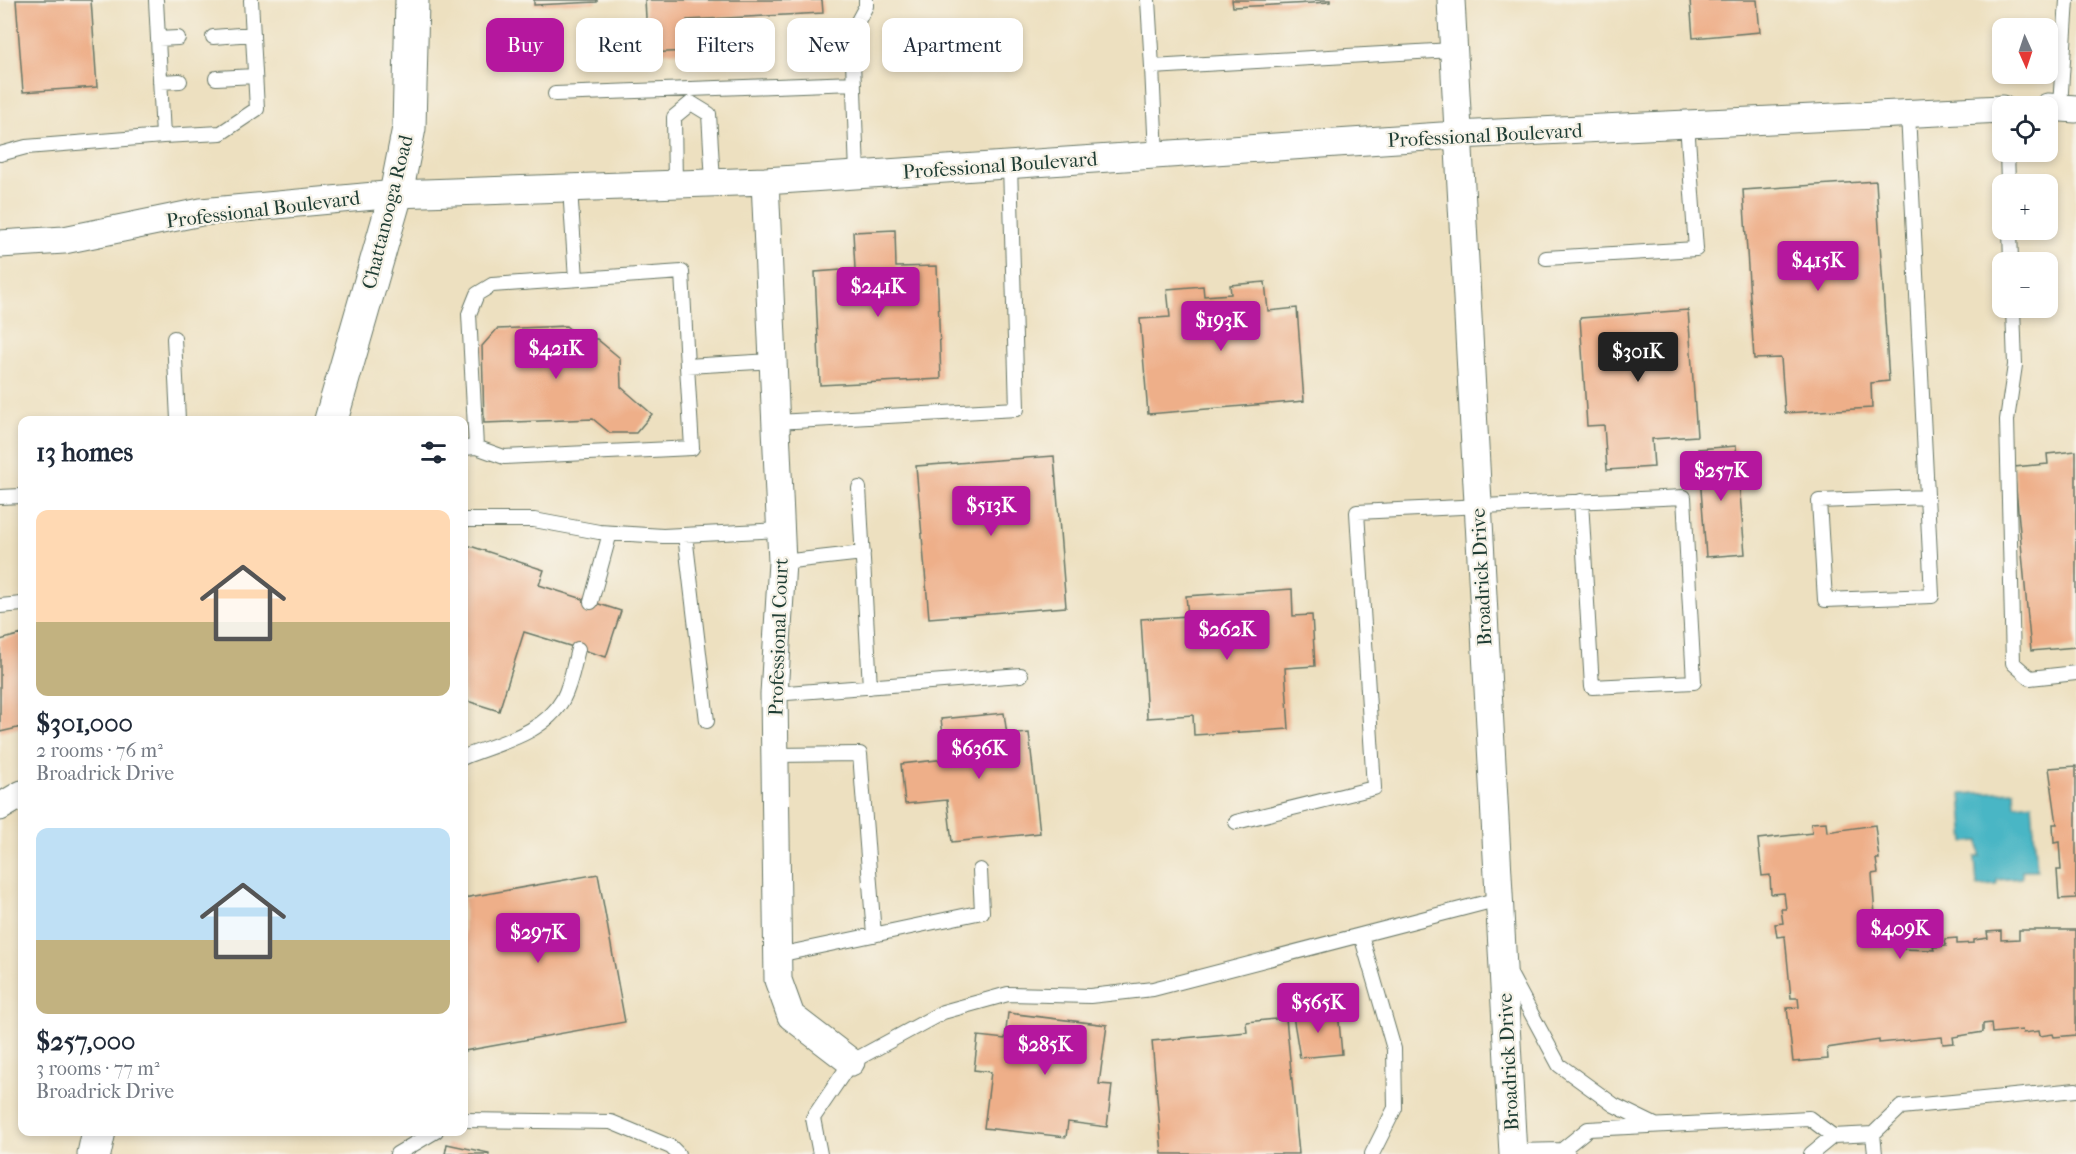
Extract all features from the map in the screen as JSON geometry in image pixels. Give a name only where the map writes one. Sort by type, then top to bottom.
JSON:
[{"type":"main road","name":"Chattanooga Road","points":[[332,416],[396,194],[409,128],[412,0]]},
{"type":"main road","points":[[94,1154],[98,1136]]},
{"type":"street","name":"Broadrick Drive","points":[[1451,0],[1513,1152]]},
{"type":"street","name":"Professional Boulevard","points":[[0,244],[64,240],[201,212],[396,194],[765,181],[1457,135],[1992,109]]},
{"type":"street","name":"Professional Court","points":[[765,181],[782,562],[774,694],[778,980],[790,1016],[851,1062]]},
{"type":"street","points":[[0,807],[18,796]]},
{"type":"lane","points":[[156,0],[163,136]]},
{"type":"lane","points":[[0,154],[26,147],[221,133],[256,109],[251,0]]},
{"type":"lane","points":[[857,175],[852,32],[866,6],[866,0]]},
{"type":"lane","points":[[1148,0],[1156,155]]},
{"type":"lane","points":[[2061,107],[2067,0]]},
{"type":"lane","points":[[213,37],[253,34]]},
{"type":"lane","points":[[158,39],[178,38]]},
{"type":"lane","points":[[1152,67],[1453,50]]},
{"type":"lane","points":[[216,78],[255,76]]},
{"type":"lane","points":[[160,82],[180,81]]},
{"type":"lane","points":[[555,94],[690,96],[854,83]]},
{"type":"lane","points":[[690,96],[710,114],[713,182]]},
{"type":"lane","points":[[675,184],[674,117],[690,96]]},
{"type":"lane","points":[[1908,113],[1932,596],[1825,600],[1819,501],[1927,497]]},
{"type":"lane","points":[[1546,258],[1696,249],[1687,124]]},
{"type":"lane","points":[[776,423],[1017,409],[1010,165]]},
{"type":"lane","points":[[570,188],[576,279]]},
{"type":"lane","points":[[682,272],[687,366],[692,448],[504,457],[470,447],[469,314],[477,294],[492,285],[682,272]]},
{"type":"lane","points":[[2013,318],[2015,365],[2007,420],[2013,663],[2030,678],[2076,673]]},
{"type":"lane","points":[[174,338],[177,416]]},
{"type":"lane","points":[[687,366],[773,361]]},
{"type":"lane","points":[[860,488],[870,687]]},
{"type":"lane","points":[[0,496],[18,496]]},
{"type":"lane","points":[[1236,822],[1374,788],[1357,512],[1581,501],[1684,497],[1694,682],[1592,687],[1581,501]]},
{"type":"lane","points":[[468,520],[534,520],[610,533],[685,535],[781,530]]},
{"type":"lane","points":[[591,602],[610,533]]},
{"type":"lane","points":[[685,535],[706,721]]},
{"type":"lane","points":[[782,562],[863,553]]},
{"type":"lane","points":[[0,606],[18,604]]},
{"type":"lane","points":[[468,755],[530,731],[549,717],[564,698],[578,649]]},
{"type":"lane","points":[[774,694],[1021,675]]},
{"type":"lane","points":[[775,755],[860,754],[874,935]]},
{"type":"lane","points":[[778,956],[982,912],[980,870]]},
{"type":"lane","points":[[820,1154],[813,1118],[851,1062],[944,1012],[1008,994],[1090,996],[1153,989],[1499,899]]},
{"type":"lane","points":[[1361,935],[1394,1049],[1395,1108],[1372,1154]]},
{"type":"lane","points":[[1502,958],[1559,1065],[1614,1105],[1654,1125]]},
{"type":"lane","points":[[1811,1154],[1833,1136],[1874,1134],[1900,1107],[2076,1090]]},
{"type":"lane","points":[[1513,1152],[1565,1152],[1588,1129],[1654,1125],[1809,1118],[1833,1136]]},
{"type":"lane","points":[[468,1120],[611,1122],[670,1147],[678,1154]]},
{"type":"lane","points":[[1874,1134],[1875,1154]]},
{"type":"lane","points":[[397,1154],[428,1136]]},
{"type":"water","points":[[2014,791],[2015,805],[2032,803],[2037,870],[2022,870],[2022,878],[1997,880],[1997,885],[1977,886],[1975,857],[1980,857],[1979,841],[1965,842],[1961,794]]},
{"type":"building","points":[[16,0],[91,0],[97,87],[23,92]]},
{"type":"building","points":[[534,0],[597,0],[597,2],[534,5]]},
{"type":"building","points":[[645,0],[822,0],[823,13],[675,18],[675,52],[663,52],[663,18],[646,18]]},
{"type":"building","points":[[1232,0],[1330,0],[1330,2],[1233,7]]},
{"type":"building","points":[[1690,0],[1757,0],[1760,32],[1693,38]]},
{"type":"building","points":[[1876,181],[1889,381],[1871,383],[1872,408],[1785,413],[1781,358],[1754,359],[1743,190]]},
{"type":"building","points":[[895,230],[896,267],[937,266],[941,379],[820,385],[815,272],[855,269],[853,232]]},
{"type":"building","points":[[1265,282],[1268,311],[1297,308],[1304,401],[1148,414],[1140,319],[1170,317],[1167,289],[1203,286],[1204,296],[1231,294],[1230,285]]},
{"type":"building","points":[[1688,310],[1697,436],[1652,439],[1654,467],[1607,470],[1604,425],[1587,426],[1580,318]]},
{"type":"building","points":[[566,326],[581,339],[597,339],[620,358],[621,387],[652,414],[636,433],[610,433],[593,419],[484,423],[482,346],[497,329]]},
{"type":"building","points":[[1736,446],[1745,554],[1706,557],[1698,449]]},
{"type":"building","points":[[2076,451],[2076,647],[2031,651],[2014,467],[2048,464],[2047,454]]},
{"type":"building","points":[[1054,456],[1066,607],[929,618],[916,466]]},
{"type":"building","points":[[468,545],[544,570],[539,585],[621,611],[606,657],[524,632],[499,711],[468,701]]},
{"type":"building","points":[[1292,589],[1293,616],[1312,615],[1315,666],[1285,668],[1289,729],[1194,735],[1193,715],[1147,718],[1141,619],[1188,616],[1186,596]]},
{"type":"building","points":[[18,635],[18,728],[0,732],[0,640]]},
{"type":"building","points":[[1004,713],[1007,735],[1029,733],[1040,833],[952,842],[947,800],[905,804],[901,764],[946,759],[941,719]]},
{"type":"building","points":[[2076,766],[2076,898],[2059,899],[2057,870],[2061,870],[2059,842],[2054,843],[2053,824],[2057,824],[2049,768]]},
{"type":"building","points":[[1826,822],[1827,832],[1875,825],[1879,859],[1876,859],[1878,873],[1872,874],[1876,930],[1898,949],[1934,950],[1933,947],[1946,946],[1945,939],[1957,938],[1957,944],[1974,943],[1974,940],[1988,938],[1987,932],[2001,931],[2001,940],[2019,939],[2019,930],[2076,930],[2076,1035],[2040,1036],[2039,1031],[2023,1033],[2022,1030],[1992,1033],[1991,1023],[1983,1024],[1983,1032],[1953,1037],[1954,1043],[1943,1044],[1942,1037],[1879,1043],[1879,1040],[1827,1048],[1828,1059],[1793,1062],[1787,1008],[1799,1007],[1798,998],[1791,998],[1785,936],[1777,937],[1775,924],[1783,923],[1781,909],[1786,909],[1784,893],[1771,894],[1770,875],[1762,876],[1758,839],[1812,833],[1811,823]]},
{"type":"building","points":[[598,874],[625,1022],[468,1050],[468,897]]},
{"type":"building","points":[[1338,1011],[1342,1054],[1300,1058],[1293,1016]]},
{"type":"building","points":[[1008,1013],[1107,1025],[1099,1084],[1112,1085],[1107,1127],[1068,1122],[1066,1137],[984,1128],[991,1072],[974,1070],[978,1036],[1005,1039]]},
{"type":"building","points":[[1286,1018],[1299,1154],[1162,1154],[1152,1041],[1247,1032],[1246,1022]]},
{"type":"building","points":[[447,1144],[489,1153],[489,1154],[445,1154]]}]
